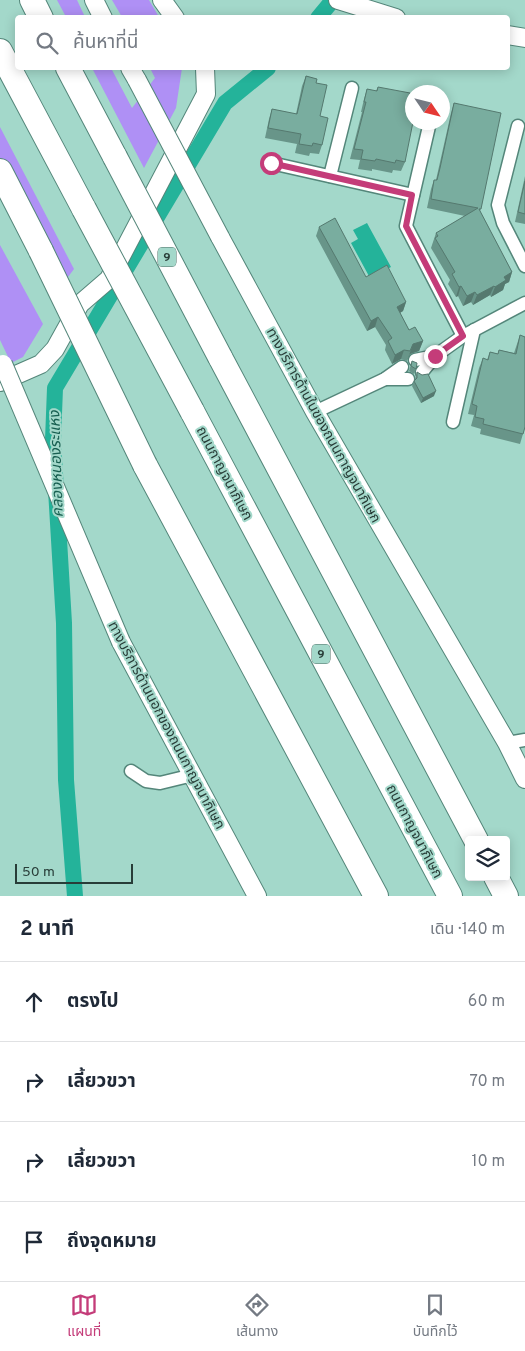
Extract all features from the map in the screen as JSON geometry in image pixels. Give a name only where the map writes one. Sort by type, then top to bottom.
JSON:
[{"type":"highway","points":[[32,0],[40,15]]},
{"type":"highway","name":"ถนนกาญจนาภิเษก","points":[[0,51],[450,896]]},
{"type":"highway","name":"9","points":[[69,70],[474,836]]},
{"type":"highway","points":[[0,171],[145,465],[376,896]]},
{"type":"highway","points":[[498,881],[506,896]]},
{"type":"main road","points":[[94,0],[102,15]]},
{"type":"main road","points":[[162,0],[173,15]]},
{"type":"main road","points":[[338,0],[386,15]]},
{"type":"main road","points":[[510,36],[525,38]]},
{"type":"main road","points":[[1,368],[41,364],[55,349],[80,304],[110,279],[206,94],[205,70]]},
{"type":"main road","name":"ทางบริการด้านในของถนนกาญจนาภิเษก","points":[[134,74],[315,412],[507,742],[525,779]]},
{"type":"main road","name":"ทางบริการด้านนอกของถนนกาญจนาภิเษก","points":[[1,368],[121,642],[256,896]]},
{"type":"street","points":[[330,176],[352,88]]},
{"type":"street","points":[[518,126],[498,205],[503,223],[525,266]]},
{"type":"street","points":[[428,130],[406,226],[469,333],[453,422]]},
{"type":"street","points":[[271,163],[412,195]]},
{"type":"street","points":[[422,372],[435,356],[469,333],[525,303]]},
{"type":"street","points":[[415,360],[435,356]]},
{"type":"street","points":[[315,412],[385,379],[402,367]]},
{"type":"street","points":[[385,379],[408,379]]},
{"type":"street","points":[[507,742],[525,740]]},
{"type":"street","points":[[131,771],[146,781],[160,783],[193,775]]},
{"type":"shaded area","points":[[57,0],[77,0],[84,15],[65,15]]},
{"type":"shaded area","points":[[112,0],[149,0],[158,15],[121,15]]},
{"type":"shaded area","points":[[93,70],[112,70],[132,108],[155,78],[151,70],[182,70],[176,108],[144,168]]},
{"type":"shaded area","points":[[0,127],[74,269],[53,297],[0,197]]},
{"type":"shaded area","points":[[367,223],[391,267],[370,278],[351,243],[358,239],[353,230]]},
{"type":"shaded area","points":[[0,245],[43,324],[23,357],[11,363],[0,340]]},
{"type":"building","points":[[306,76],[317,79],[316,83],[327,85],[320,116],[328,118],[322,145],[313,143],[312,146],[299,144],[301,134],[268,128],[272,109],[297,114]]},
{"type":"building","points":[[378,87],[405,92],[405,130],[411,130],[405,162],[396,160],[395,163],[376,159],[375,161],[361,159],[363,150],[354,149],[366,102],[364,102],[367,89],[377,91]]},
{"type":"building","points":[[454,103],[501,113],[481,209],[479,209],[512,272],[504,277],[506,280],[477,295],[475,292],[467,296],[461,286],[459,287],[452,274],[455,272],[435,238],[438,236],[436,233],[478,208],[431,199],[434,180],[437,180],[448,130],[450,130]]},
{"type":"building","points":[[525,181],[525,214],[518,212]]},
{"type":"building","points":[[335,218],[366,277],[387,265],[406,302],[397,307],[409,330],[415,327],[423,341],[413,344],[410,351],[404,350],[395,355],[388,341],[392,338],[378,317],[371,321],[319,227]]},
{"type":"building","points":[[520,335],[525,337],[525,427],[523,434],[483,424],[484,419],[475,417],[477,406],[472,404],[483,358],[488,360],[490,352],[498,354],[499,350],[516,354]]},
{"type":"building","points":[[412,361],[417,363],[416,369],[411,366]]},
{"type":"building","points":[[417,372],[422,375],[428,374],[436,391],[423,398],[414,381],[417,378]]},
{"type":"waterway","name":"คลองหนองระแหง","points":[[320,15],[333,0]]},
{"type":"waterway","name":"คลองหนองระแหง","points":[[75,896],[66,780],[64,623],[53,440],[55,388],[225,103],[266,70]]},
{"type":"route","points":[[271,163],[412,195],[406,226],[463,336],[435,356]]}]
